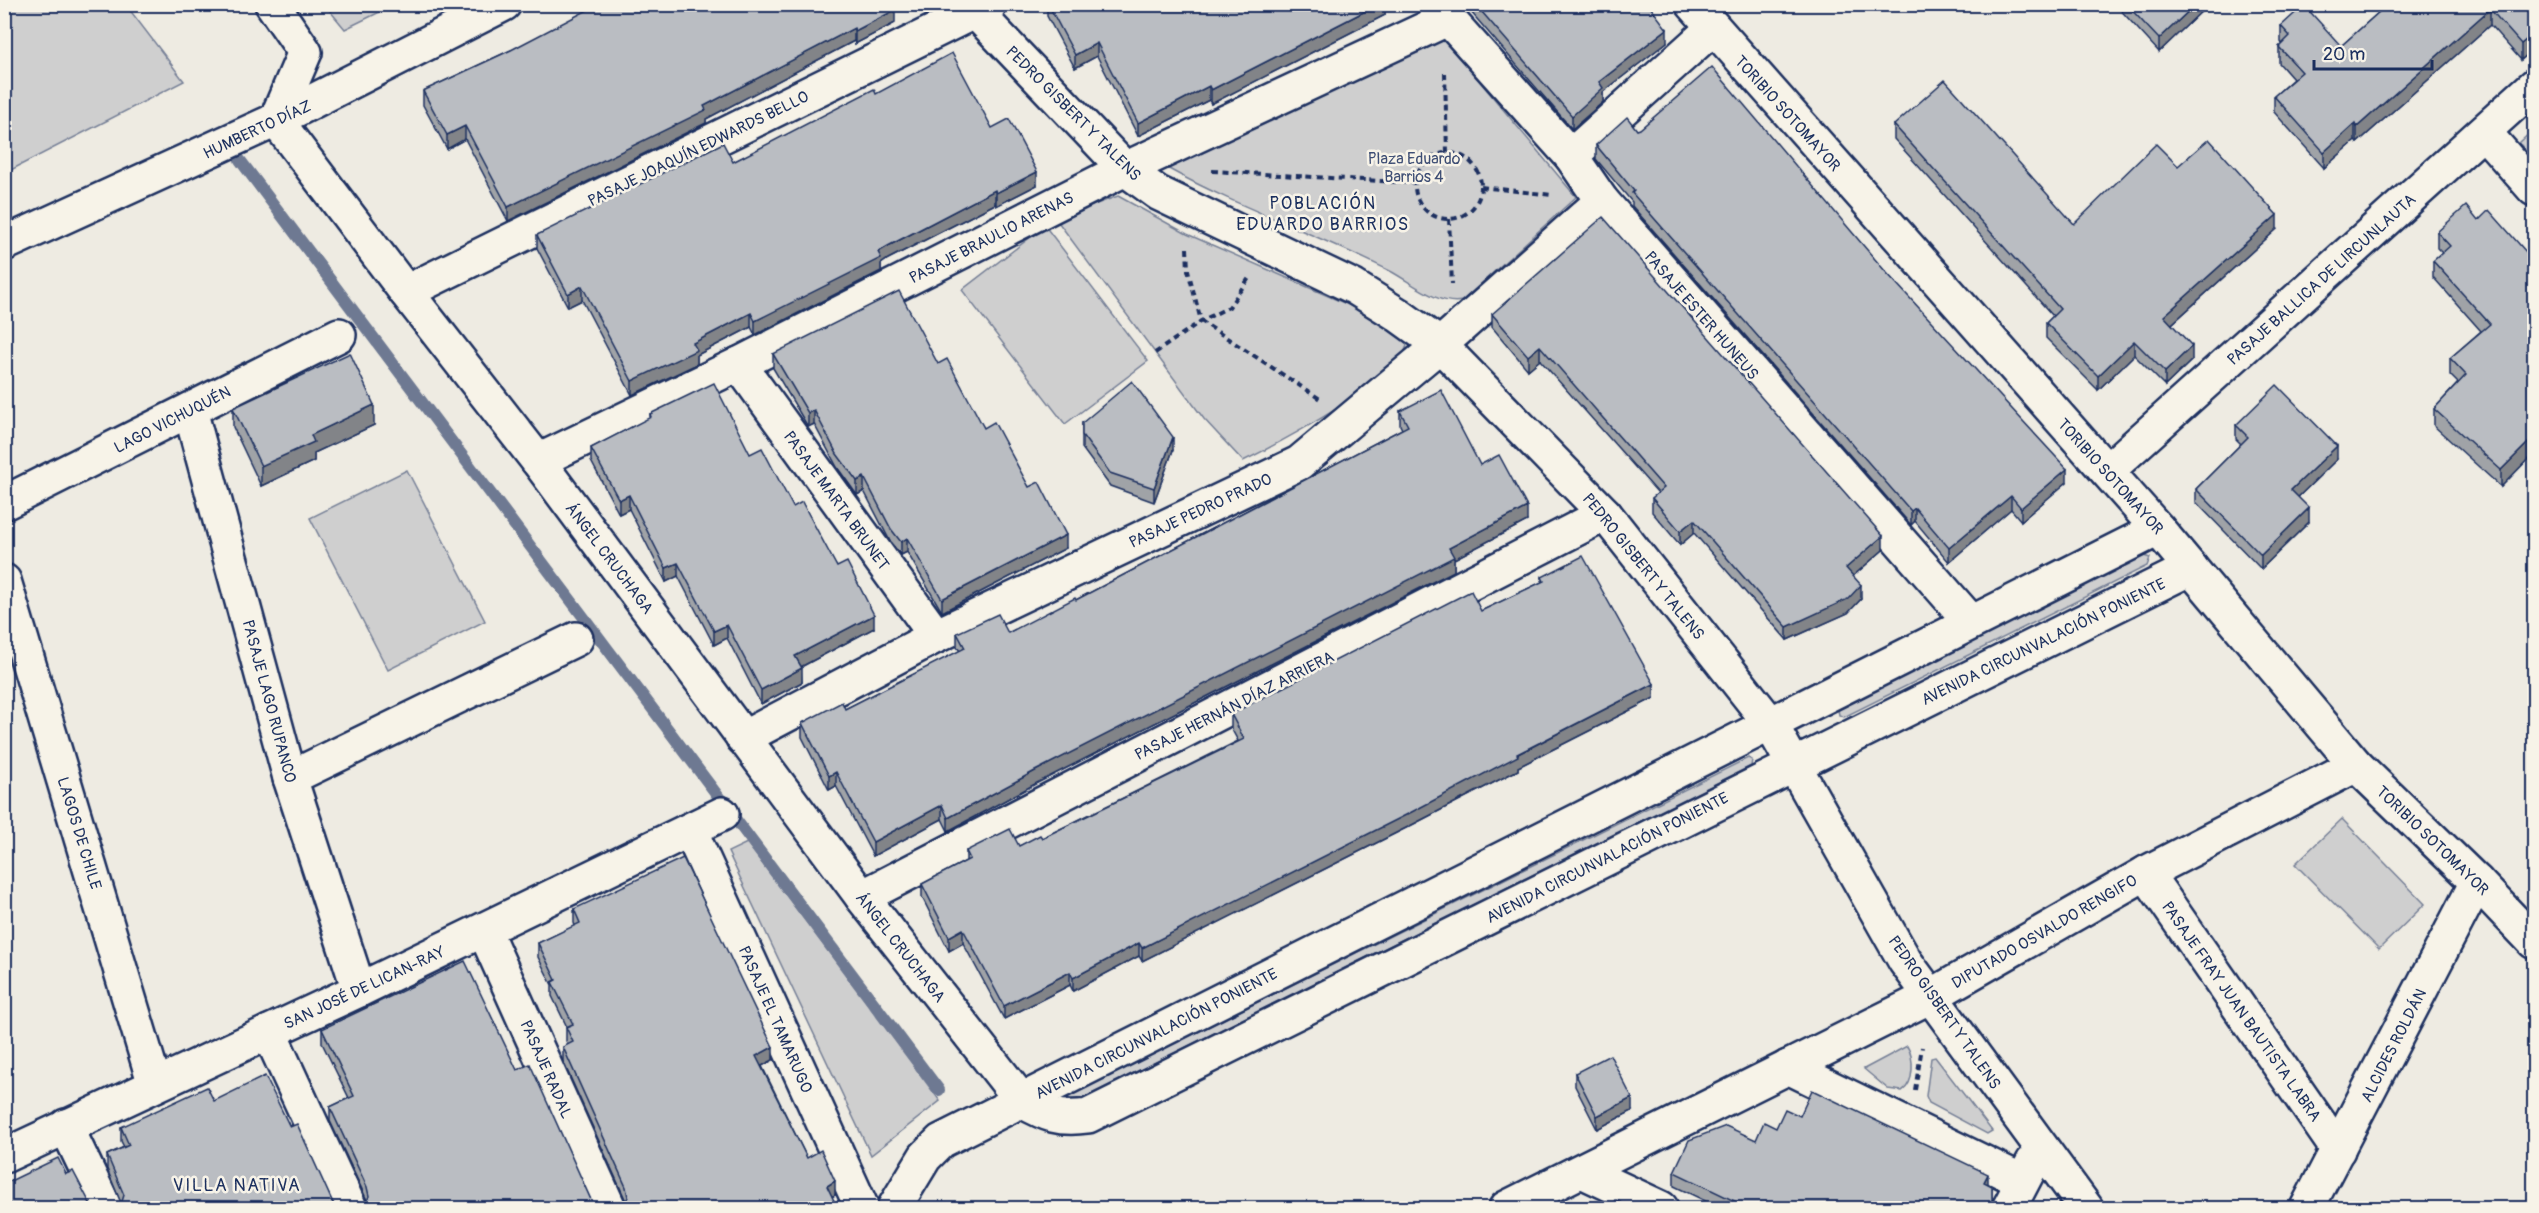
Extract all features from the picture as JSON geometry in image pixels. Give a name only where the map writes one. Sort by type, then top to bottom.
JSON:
[{"type":"street","points":[[272,4],[305,52],[276,120]]},
{"type":"street","name":"HUMBERTO DÍAZ","points":[[4,244],[276,120],[504,4]]},
{"type":"street","name":"PEDRO GISBERT Y TALENS","points":[[978,7],[1125,169],[1158,193],[1371,296],[1448,339],[1605,514],[1770,723],[1905,961],[2086,1209]]},
{"type":"street","name":"PASAJE JOAQUÍN EDWARDS BELLO","points":[[406,292],[978,7]]},
{"type":"street","name":"PASAJE BRAULIO ARENAS","points":[[538,461],[739,364],[1441,12]]},
{"type":"street","name":"PASAJE ESTER HUNEUS","points":[[1441,12],[1571,156],[1602,201],[1971,622]]},
{"type":"street","points":[[1571,156],[1703,16]]},
{"type":"street","name":"TORIBIO SOTOMAYOR","points":[[1703,16],[2158,529],[2356,765],[2477,882],[2535,942]]},
{"type":"street","name":"PASAJE BALLICA DE LIRCUNLAUTA","points":[[2107,471],[2535,86]]},
{"type":"street","name":"ÁNGEL CRUCHAGA","points":[[276,120],[538,461],[862,897],[1022,1101]]},
{"type":"street","points":[[2484,132],[2535,189]]},
{"type":"street","name":"PASAJE PEDRO PRADO","points":[[743,738],[936,636],[1299,463],[1448,339],[1602,201]]},
{"type":"street","name":"LAGO VICHUQUÉN","points":[[4,503],[339,335]]},
{"type":"street","name":"PASAJE MARTA BRUNET","points":[[739,364],[936,636]]},
{"type":"street","name":"PASAJE LAGO RUPANCO","points":[[190,410],[290,778],[359,990]]},
{"type":"street","name":"PASAJE HERNÁN DÍAZ ARRIERA","points":[[862,897],[1605,514]]},
{"type":"street","name":"AVENIDA CIRCUNVALACIÓN PONIENTE","points":[[894,1209],[925,1157],[941,1141],[2158,529]]},
{"type":"street","name":"AVENIDA CIRCUNVALACIÓN PONIENTE","points":[[1022,1101],[1047,1115],[1069,1118],[1088,1116],[2191,568]]},
{"type":"street","name":"LAGOS DE CHILE","points":[[4,581],[155,1085]]},
{"type":"street","points":[[290,778],[576,639]]},
{"type":"street","name":"DIPUTADO OSVALDO RENGIFO","points":[[1506,1209],[1931,996],[2146,873],[2356,765]]},
{"type":"street","name":"SAN JOSÉ DE LICAN-RAY","points":[[4,1156],[359,990],[722,814]]},
{"type":"street","name":"PASAJE EL TAMARUGO","points":[[690,830],[862,1209]]},
{"type":"street","name":"PASAJE FRAY JUAN BAUTISTA LABRA","points":[[2146,873],[2338,1150]]},
{"type":"street","name":"ALCIDES ROLDÁN","points":[[2307,1209],[2477,882]]},
{"type":"street","name":"PASAJE RADAL","points":[[484,930],[609,1209]]},
{"type":"street","points":[[269,1032],[350,1209]]},
{"type":"street","points":[[1788,1067],[1909,1126],[2016,1195],[2041,1147]]},
{"type":"street","points":[[66,1126],[105,1209]]},
{"type":"street","points":[[1582,1171],[1661,1209]]},
{"type":"path","points":[[1441,12],[1444,40],[1447,153]]},
{"type":"path","points":[[1447,153],[1458,155],[1475,167],[1481,187],[1474,206],[1459,217],[1449,219],[1427,212],[1416,194],[1415,183],[1417,173],[1430,159],[1447,153]]},
{"type":"path","points":[[1202,170],[1415,183]]},
{"type":"path","points":[[1481,187],[1602,201]]},
{"type":"path","points":[[1189,208],[1188,270],[1201,321],[1352,419]]},
{"type":"path","points":[[1448,339],[1449,219]]},
{"type":"path","points":[[1155,352],[1201,321],[1229,307],[1268,246]]},
{"type":"path","points":[[1909,1126],[1931,996]]},
{"type":"green space","points":[[5,4],[126,5],[184,81],[5,173]]},
{"type":"green space","points":[[325,5],[394,5],[345,29]]},
{"type":"green space","name":"Plaza Eduardo Barrios 4","points":[[1435,41],[1444,41],[1452,48],[1576,197],[1462,301],[1453,302],[1435,297],[1364,258],[1222,196],[1167,168]]},
{"type":"green space","points":[[2534,129],[2534,160],[2519,143]]},
{"type":"green space","points":[[1118,196],[1187,234],[1394,327],[1406,337],[1407,342],[1402,356],[1386,373],[1337,409],[1243,461],[1204,419],[1056,219]]},
{"type":"green space","points":[[1045,226],[1148,361],[1065,424],[962,290]]},
{"type":"green space","points":[[407,470],[485,621],[388,670],[310,518]]},
{"type":"green space","points":[[2141,555],[2150,558],[2147,566],[1844,717],[1839,715],[1838,710]]},
{"type":"green space","points":[[1748,758],[1752,760],[1751,766],[1070,1105],[1065,1103],[1065,1098]]},
{"type":"green space","points":[[2342,819],[2425,904],[2379,949],[2295,864]]},
{"type":"green space","points":[[747,843],[940,1101],[871,1155],[728,852]]},
{"type":"green space","points":[[1907,1046],[1912,1070],[1909,1082],[1902,1091],[1888,1089],[1864,1069]]},
{"type":"green space","points":[[1935,1057],[1992,1131],[1987,1134],[1929,1103],[1926,1096],[1931,1058]]},
{"type":"building","points":[[599,4],[892,4],[895,10],[855,31],[854,28],[704,106],[706,110],[508,207],[465,126],[447,135],[423,91],[511,50]]},
{"type":"building","points":[[1048,4],[1379,4],[1211,90],[1209,86],[1138,123],[1097,43],[1075,55]]},
{"type":"building","points":[[1475,4],[1648,4],[1667,29],[1599,82],[1603,88],[1572,116]]},
{"type":"building","points":[[2126,4],[2196,4],[2159,39]]},
{"type":"building","points":[[2388,4],[2535,4],[2535,32],[2521,44],[2490,9],[2357,127],[2355,124],[2324,152],[2274,96],[2302,72],[2279,47],[2290,36],[2281,26],[2304,5],[2341,46]]},
{"type":"building","points":[[952,53],[992,128],[1009,119],[1037,172],[996,193],[995,190],[888,246],[878,252],[881,258],[755,321],[751,313],[693,343],[697,350],[632,381],[582,286],[568,294],[537,235],[723,143],[733,162],[874,89],[876,94]]},
{"type":"building","points":[[1712,67],[1885,271],[2067,469],[2021,508],[2011,496],[1949,548],[1915,508],[1911,511],[1632,193],[1634,191],[1596,145],[1627,117],[1637,130],[1640,129]]},
{"type":"building","points":[[1945,80],[2074,224],[2156,144],[2178,166],[2209,139],[2277,215],[2164,316],[2192,346],[2165,372],[2134,341],[2098,376],[2046,323],[2060,309],[1894,125]]},
{"type":"building","points":[[2466,206],[2478,221],[2489,210],[2535,262],[2535,436],[2501,470],[2434,409],[2466,375],[2450,358],[2490,324],[2433,261],[2450,246],[2437,232]]},
{"type":"building","points":[[1603,217],[1883,536],[1846,568],[1861,585],[1848,599],[1787,627],[1694,520],[1680,531],[1652,498],[1664,488],[1540,346],[1528,356],[1492,314]]},
{"type":"building","points":[[899,291],[938,364],[947,359],[984,428],[994,422],[1029,487],[1039,482],[1066,535],[942,599],[907,538],[901,542],[891,529],[864,477],[857,481],[837,454],[814,410],[808,413],[773,354]]},
{"type":"building","points":[[350,353],[374,405],[311,435],[314,442],[261,466],[233,408]]},
{"type":"building","points":[[1132,381],[1173,437],[1154,488],[1110,473],[1082,435],[1082,423]]},
{"type":"building","points":[[714,383],[750,454],[762,448],[793,507],[802,502],[837,567],[847,562],[874,615],[795,656],[802,668],[761,690],[727,625],[714,631],[678,563],[666,568],[629,495],[619,500],[591,448],[651,417],[650,414]]},
{"type":"building","points":[[2277,385],[2337,446],[2291,490],[2309,508],[2261,555],[2196,489],[2248,437],[2236,425]]},
{"type":"building","points":[[1441,390],[1480,465],[1499,455],[1527,507],[1449,548],[1454,557],[1035,771],[948,818],[942,805],[873,842],[836,772],[829,776],[802,723],[842,702],[845,709],[965,648],[957,633],[998,614],[1008,633],[1075,598],[1076,600],[1408,426],[1400,411]]},
{"type":"building","points":[[1583,556],[1654,684],[1517,754],[1518,756],[1406,815],[1142,948],[1139,943],[1073,978],[1070,972],[1004,1006],[963,929],[949,937],[922,884],[970,859],[966,851],[1010,829],[1019,846],[1040,835],[1042,838],[1244,739],[1231,714],[1471,591],[1481,611],[1544,581],[1542,577]]},
{"type":"building","points":[[683,858],[773,1047],[756,1056],[807,1158],[821,1150],[835,1181],[827,1186],[838,1209],[620,1209],[628,1197],[626,1187],[563,1047],[573,1042],[566,1027],[573,1024],[552,982],[556,980],[538,943],[580,923],[574,909]]},
{"type":"building","points":[[465,961],[517,1070],[530,1064],[597,1209],[361,1209],[366,1205],[369,1196],[367,1187],[330,1107],[354,1096],[322,1029]]},
{"type":"building","points":[[1610,1055],[1632,1098],[1597,1116],[1575,1073]]},
{"type":"building","points":[[265,1076],[290,1127],[297,1124],[333,1203],[338,1209],[116,1209],[121,1205],[124,1195],[107,1155],[129,1145],[121,1127],[207,1087],[214,1101]]},
{"type":"building","points":[[1812,1090],[1988,1174],[1984,1182],[1992,1186],[1992,1200],[1988,1209],[1751,1209],[1674,1172],[1689,1140],[1726,1126],[1756,1140],[1764,1122],[1776,1128],[1785,1109],[1800,1116]]},
{"type":"building","points":[[58,1158],[66,1174],[73,1171],[93,1209],[4,1209],[4,1184]]},
{"type":"building","points":[[1616,1200],[1633,1209],[1611,1209]]},
{"type":"building","points":[[1589,1202],[1602,1209],[1586,1209]]},
{"type":"waterway","points":[[240,160],[939,1090]]},
{"type":"district","name":"POBLACIÓN EDUARDO BARRIOS","points":[[1323,213]]},
{"type":"district","name":"VILLA NATIVA","points":[[237,1185]]}]
